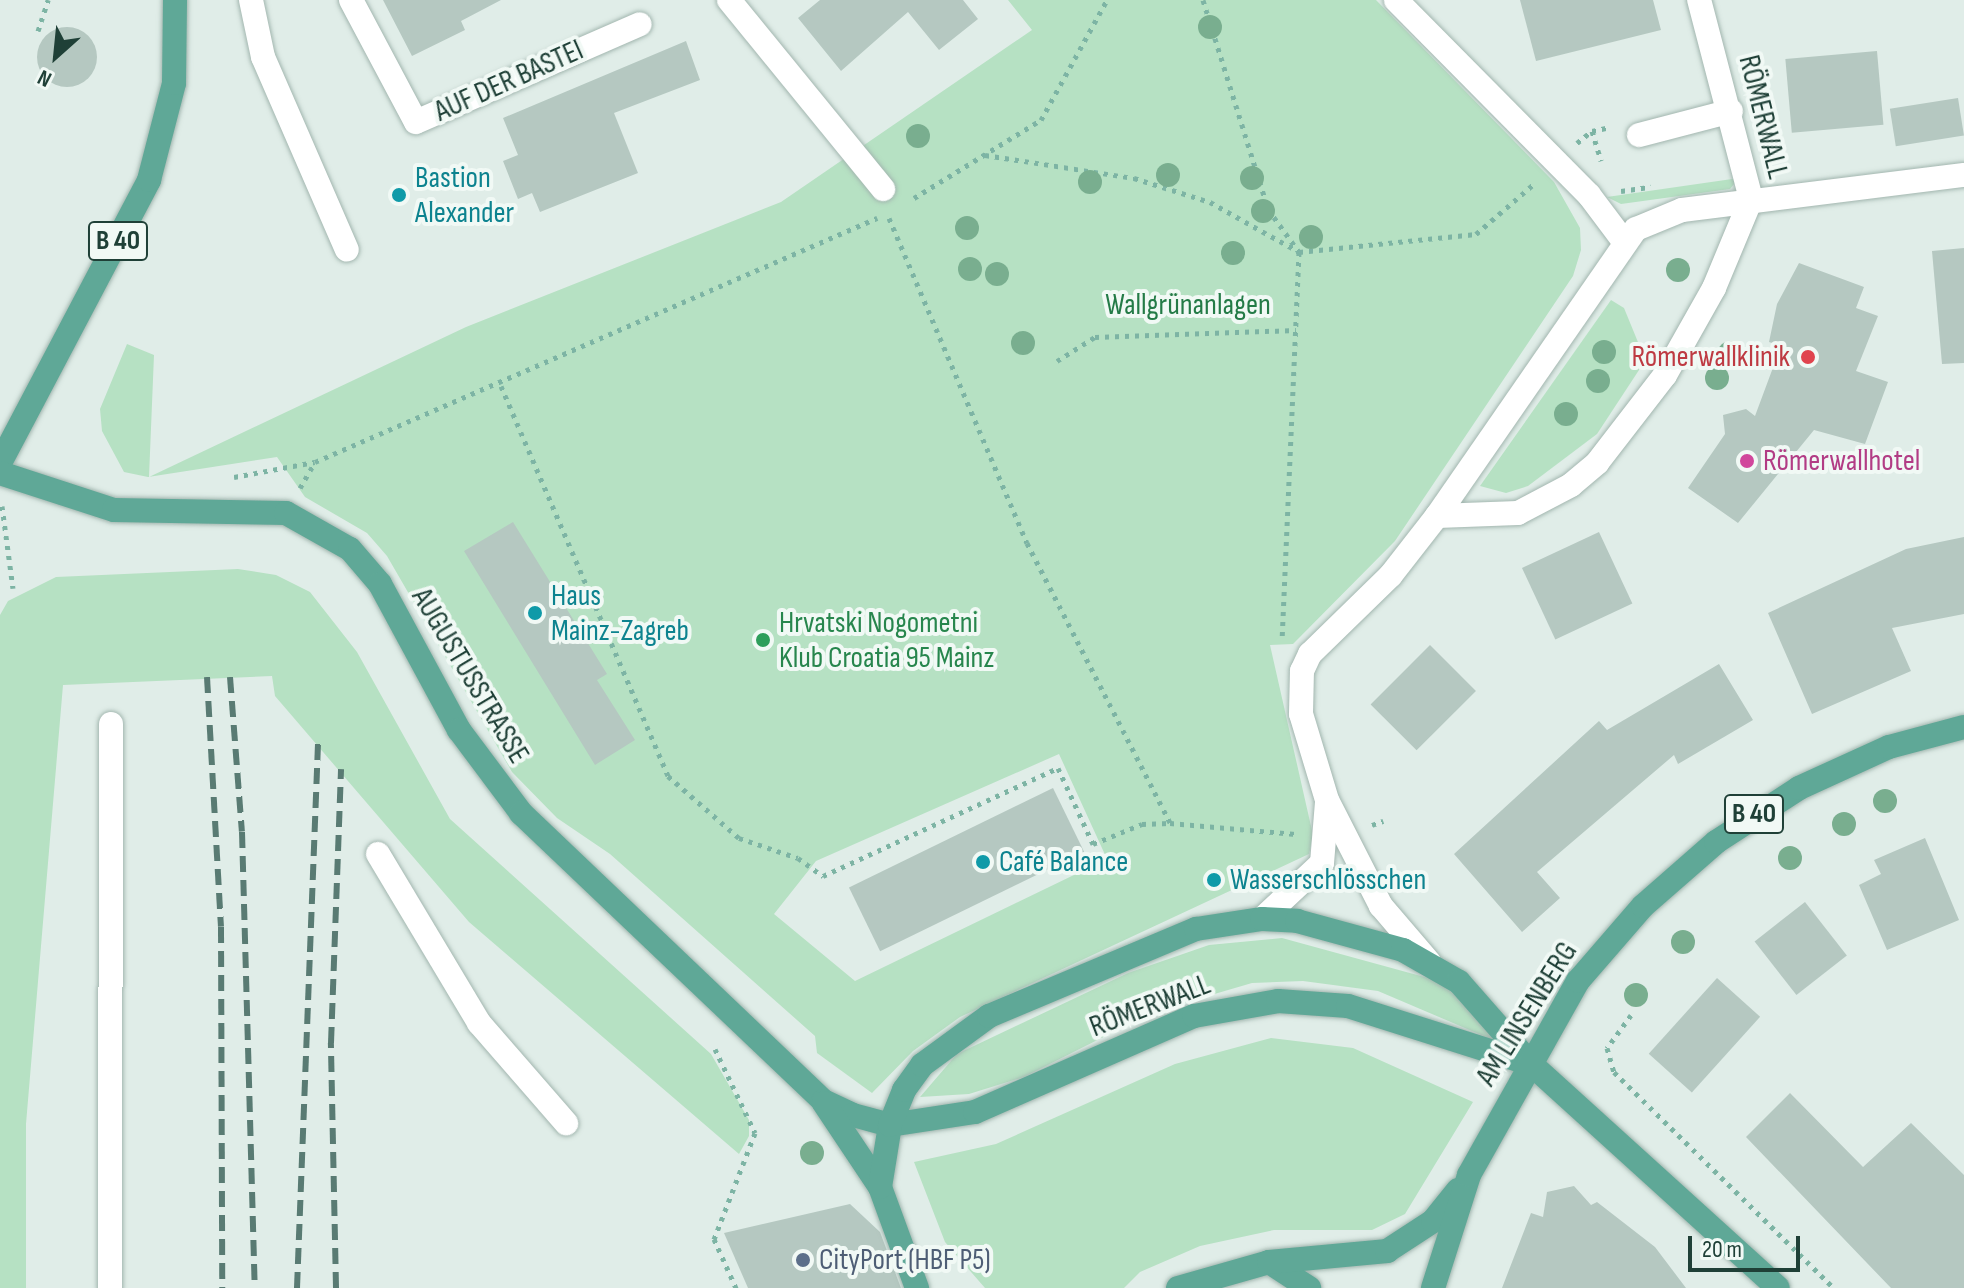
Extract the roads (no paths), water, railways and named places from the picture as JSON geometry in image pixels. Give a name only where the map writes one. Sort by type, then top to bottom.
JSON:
[{"type":"main road","name":"B 40","points":[[0,463],[154,166],[174,83],[175,0]]},
{"type":"main road","name":"AUGUSTUSSTRASSE","points":[[0,473],[114,510],[286,513],[350,549],[380,584],[488,776],[823,1101],[890,1125]]},
{"type":"main road","name":"AM LINSENBERG","points":[[1433,1288],[1469,1175],[1587,970],[1643,906],[1716,842],[1843,766],[1964,727]]},
{"type":"main road","name":"RÖMERWALL","points":[[880,1187],[890,1125],[922,1065],[989,1016],[1162,941],[1223,922],[1262,919],[1330,928],[1429,962],[1488,1008],[1531,1064],[1778,1288]]},
{"type":"main road","name":"RÖMERWALL","points":[[890,1125],[975,1112],[1194,1016],[1278,1001],[1348,1006],[1531,1064]]},
{"type":"main road","points":[[823,1101],[880,1187],[917,1288]]},
{"type":"main road","name":"B 40","points":[[1178,1288],[1269,1262],[1387,1251],[1433,1221],[1469,1175]]},
{"type":"main road","points":[[1269,1262],[1309,1288]]},
{"type":"street","points":[[251,0],[263,57],[347,250]]},
{"type":"street","name":"AUF DER BASTEI","points":[[351,0],[416,122],[640,24]]},
{"type":"street","points":[[729,0],[883,189]]},
{"type":"street","points":[[1396,0],[1589,195],[1625,243]]},
{"type":"street","name":"RÖMERWALL","points":[[1437,516],[1494,517],[1543,505],[1597,463],[1688,338],[1744,227],[1751,199],[1731,111],[1699,0]]},
{"type":"street","points":[[1639,135],[1731,111]]},
{"type":"street","name":"RÖMERWALL","points":[[1429,962],[1381,906],[1327,800],[1301,714],[1302,671],[1437,516],[1625,243],[1652,218],[1751,199],[1964,175]]},
{"type":"street","points":[[110,1288],[111,724]]},
{"type":"street","name":"RÖMERWALL","points":[[1262,919],[1322,863],[1327,800]]},
{"type":"street","points":[[378,854],[479,1023],[566,1123]]},
{"type":"street","points":[[865,1161],[890,1125]]},
{"type":"railway","points":[[207,677],[221,927],[222,1288]]},
{"type":"railway","points":[[230,677],[242,832],[255,1288]]},
{"type":"railway","points":[[297,1288],[318,743]]},
{"type":"railway","points":[[336,1288],[331,1043],[341,769]]},
{"type":"place","name":"Bastion Alexander","points":[[399,195]]},
{"type":"place","name":"Römerwallklinik","points":[[1808,357]]},
{"type":"place","name":"Römerwallhotel","points":[[1747,461]]},
{"type":"place","name":"Haus Mainz-Zagreb","points":[[535,613]]},
{"type":"place","name":"Hrvatski Nogometni Klub Croatia 95 Mainz","points":[[763,640]]},
{"type":"place","name":"Café Balance","points":[[983,862]]},
{"type":"place","name":"Wasserschlösschen","points":[[1214,880]]},
{"type":"place","name":"CityPort (HBF P5)","points":[[803,1260]]},
{"type":"park label","name":"Wallgrünanlagen","points":[[1188,305]]}]
